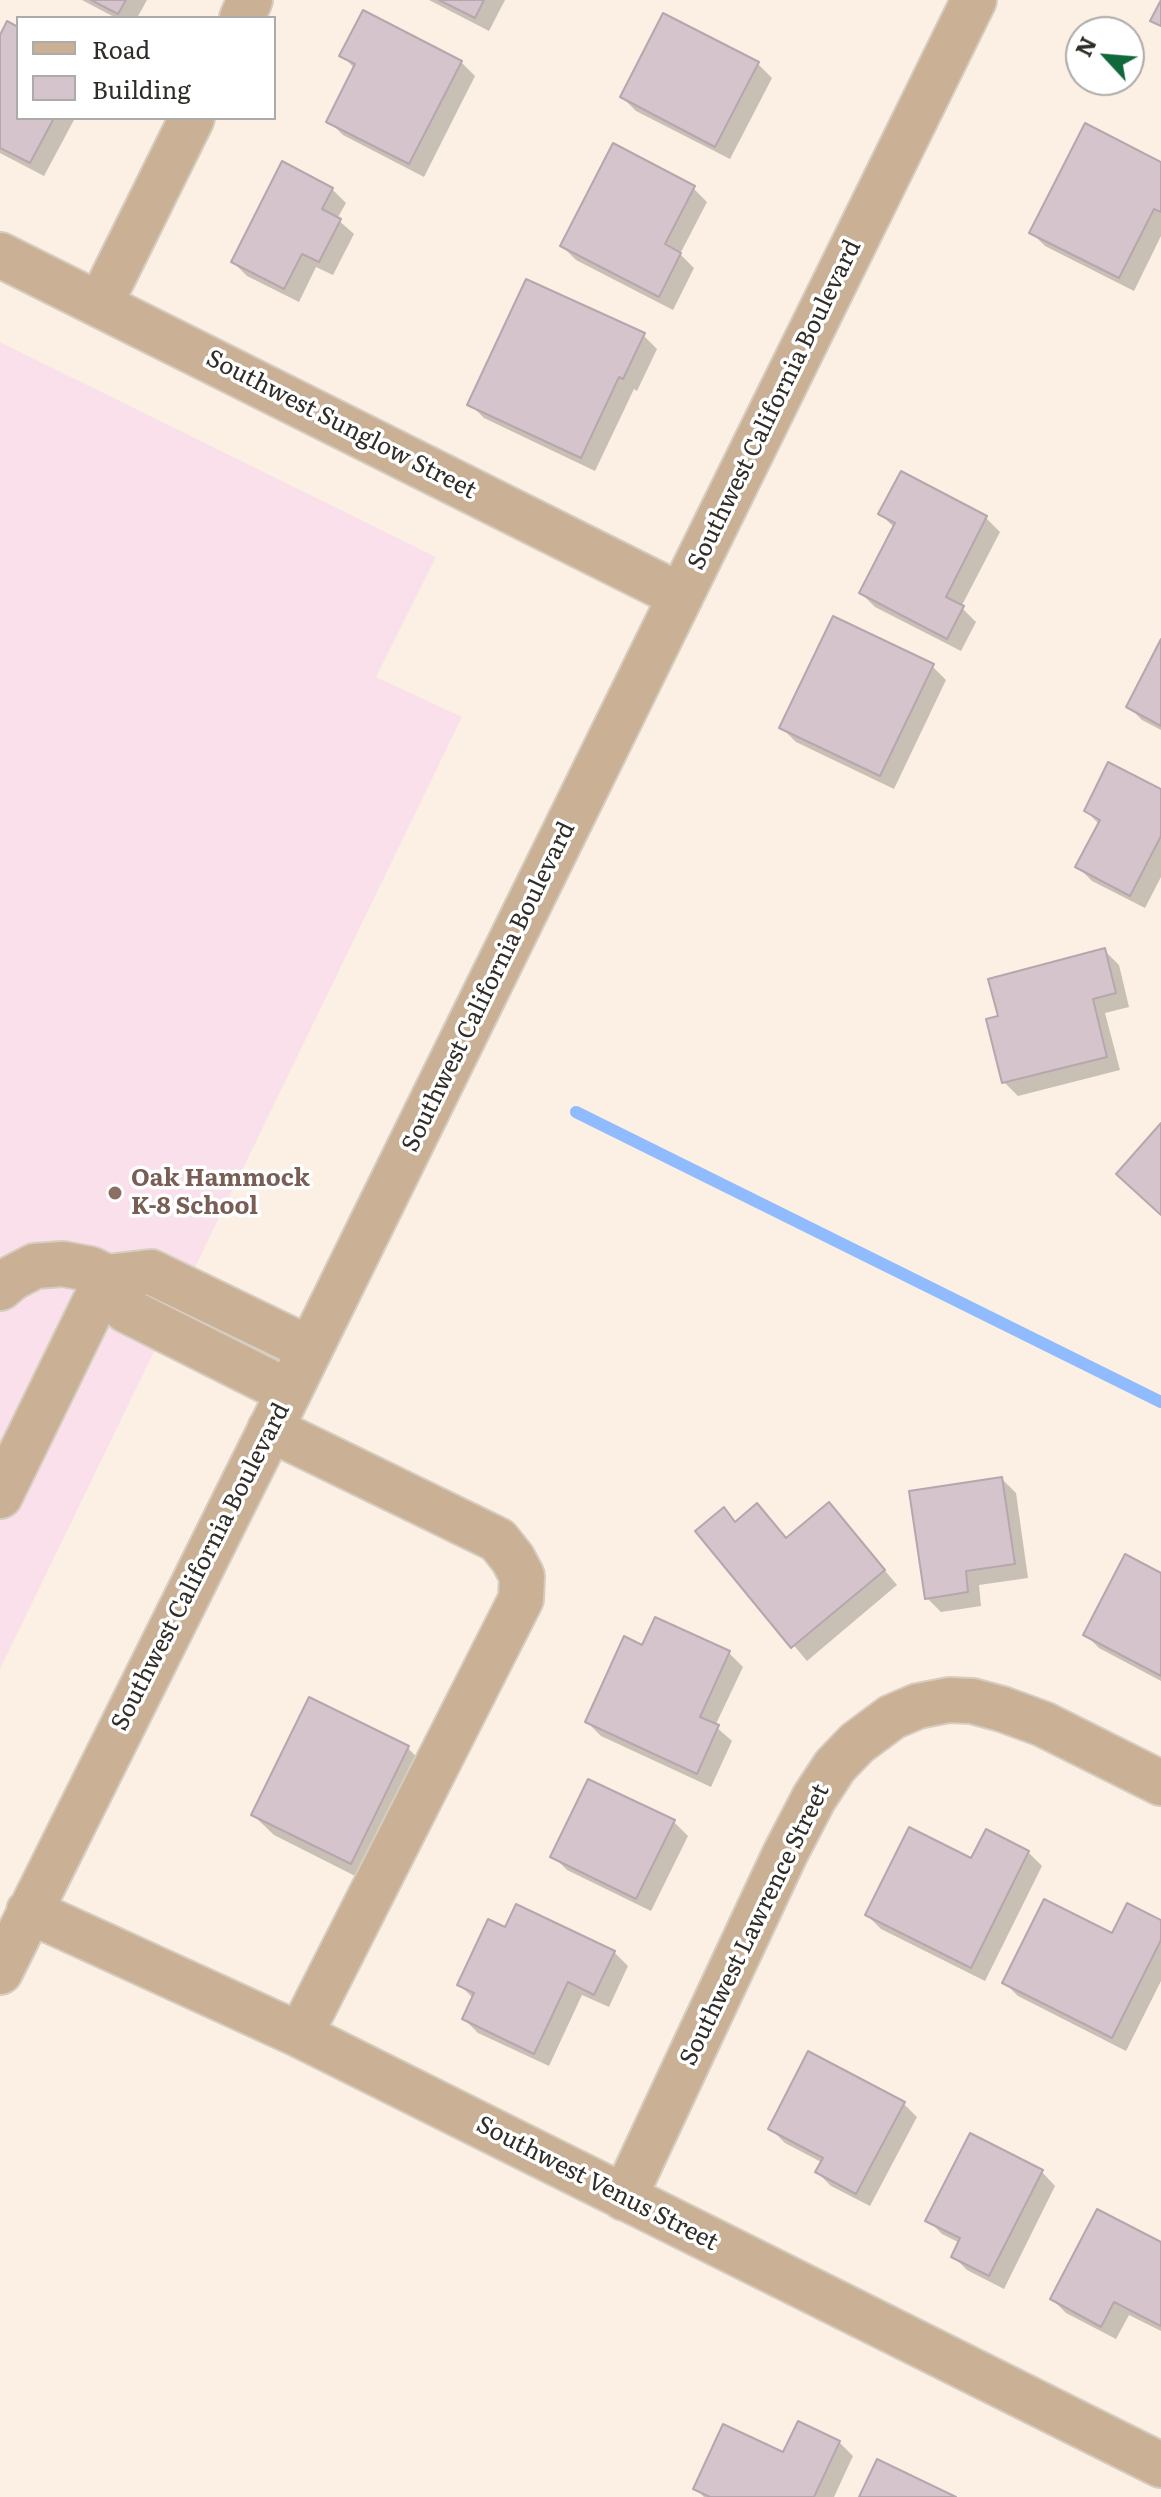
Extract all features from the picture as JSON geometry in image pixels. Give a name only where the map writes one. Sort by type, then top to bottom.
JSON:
[{"type":"street","name":"Southwest California Boulevard","points":[[0,1972],[974,0]]},
{"type":"street","points":[[100,304],[191,120]]},
{"type":"street","name":"Southwest Sunglow Street","points":[[0,255],[681,596]]},
{"type":"street","points":[[0,1288],[35,1266],[63,1264],[90,1269],[107,1277],[151,1272],[310,1349]]},
{"type":"street","points":[[107,1277],[126,1310],[280,1410],[498,1540],[522,1576],[521,1599],[300,2035]]},
{"type":"street","points":[[0,1496],[107,1277]]},
{"type":"street","name":"Southwest Lawrence Street","points":[[624,2198],[785,1854],[814,1798],[835,1766],[857,1743],[892,1717],[918,1706],[949,1700],[972,1701],[1043,1724],[1161,1783]]},
{"type":"street","name":"Southwest Venus Street","points":[[29,1911],[300,2035],[1161,2465]]},
{"type":"shaded area","name":"Oak Hammock K-8 School","points":[[0,342],[436,557],[376,677],[462,717],[0,1669]]},
{"type":"building","points":[[91,0],[126,0],[118,14]]},
{"type":"building","points":[[439,0],[484,0],[475,18]]},
{"type":"building","points":[[1161,0],[1161,26],[1150,21]]},
{"type":"building","points":[[363,10],[462,61],[409,164],[326,122],[355,64],[339,56]]},
{"type":"building","points":[[663,13],[759,62],[715,147],[620,97]]},
{"type":"building","points":[[7,21],[16,26],[16,120],[53,120],[30,163],[0,148],[0,35]]},
{"type":"building","points":[[1085,123],[1161,162],[1161,212],[1154,209],[1119,278],[1029,233]]},
{"type":"building","points":[[613,143],[695,186],[665,244],[681,253],[659,297],[560,246]]},
{"type":"building","points":[[282,161],[333,188],[322,209],[341,219],[319,262],[302,254],[284,289],[231,262]]},
{"type":"building","points":[[526,279],[645,333],[623,379],[619,377],[581,458],[467,405]]},
{"type":"building","points":[[901,471],[987,516],[946,597],[964,606],[947,639],[859,593],[895,523],[878,514]]},
{"type":"building","points":[[833,616],[934,664],[880,776],[779,728]]},
{"type":"building","points":[[1161,639],[1161,726],[1126,707]]},
{"type":"building","points":[[1108,762],[1161,789],[1161,836],[1130,896],[1075,867],[1100,820],[1084,811]]},
{"type":"building","points":[[1105,948],[1116,993],[1093,999],[1107,1057],[1002,1083],[986,1019],[998,1016],[988,979]]},
{"type":"building","points":[[1161,1123],[1161,1215],[1116,1174]]},
{"type":"building","points":[[1002,1477],[1015,1564],[966,1571],[968,1592],[925,1599],[909,1491]]},
{"type":"building","points":[[829,1502],[885,1570],[791,1648],[695,1531],[724,1507],[735,1522],[757,1503],[786,1538]]},
{"type":"building","points":[[1125,1554],[1161,1573],[1161,1676],[1083,1635]]},
{"type":"building","points":[[655,1617],[730,1651],[700,1717],[719,1725],[697,1774],[585,1722],[624,1636],[642,1645]]},
{"type":"building","points":[[309,1697],[409,1746],[351,1864],[251,1815]]},
{"type":"building","points":[[588,1779],[675,1820],[636,1899],[550,1857]]},
{"type":"building","points":[[909,1827],[971,1858],[986,1829],[1029,1851],[971,1968],[865,1915]]},
{"type":"building","points":[[1044,1899],[1112,1933],[1127,1903],[1161,1920],[1161,1940],[1112,2038],[1002,1983]]},
{"type":"building","points":[[516,1904],[615,1951],[594,1995],[568,1982],[534,2054],[462,2019],[474,1993],[457,1985],[488,1919],[505,1927]]},
{"type":"building","points":[[808,2051],[905,2102],[856,2194],[815,2172],[823,2158],[768,2129]]},
{"type":"building","points":[[970,2133],[1043,2170],[989,2276],[951,2257],[960,2238],[925,2221]]},
{"type":"building","points":[[1097,2209],[1161,2242],[1161,2326],[1114,2302],[1101,2327],[1050,2299]]},
{"type":"building","points":[[798,2421],[840,2441],[814,2497],[710,2497],[693,2489],[723,2424],[783,2452]]},
{"type":"building","points":[[877,2459],[956,2497],[859,2497]]},
{"type":"waterway","points":[[576,1112],[1161,1402]]},
{"type":"place","name":"Oak Hammock K-8 School","points":[[115,1193]]}]
